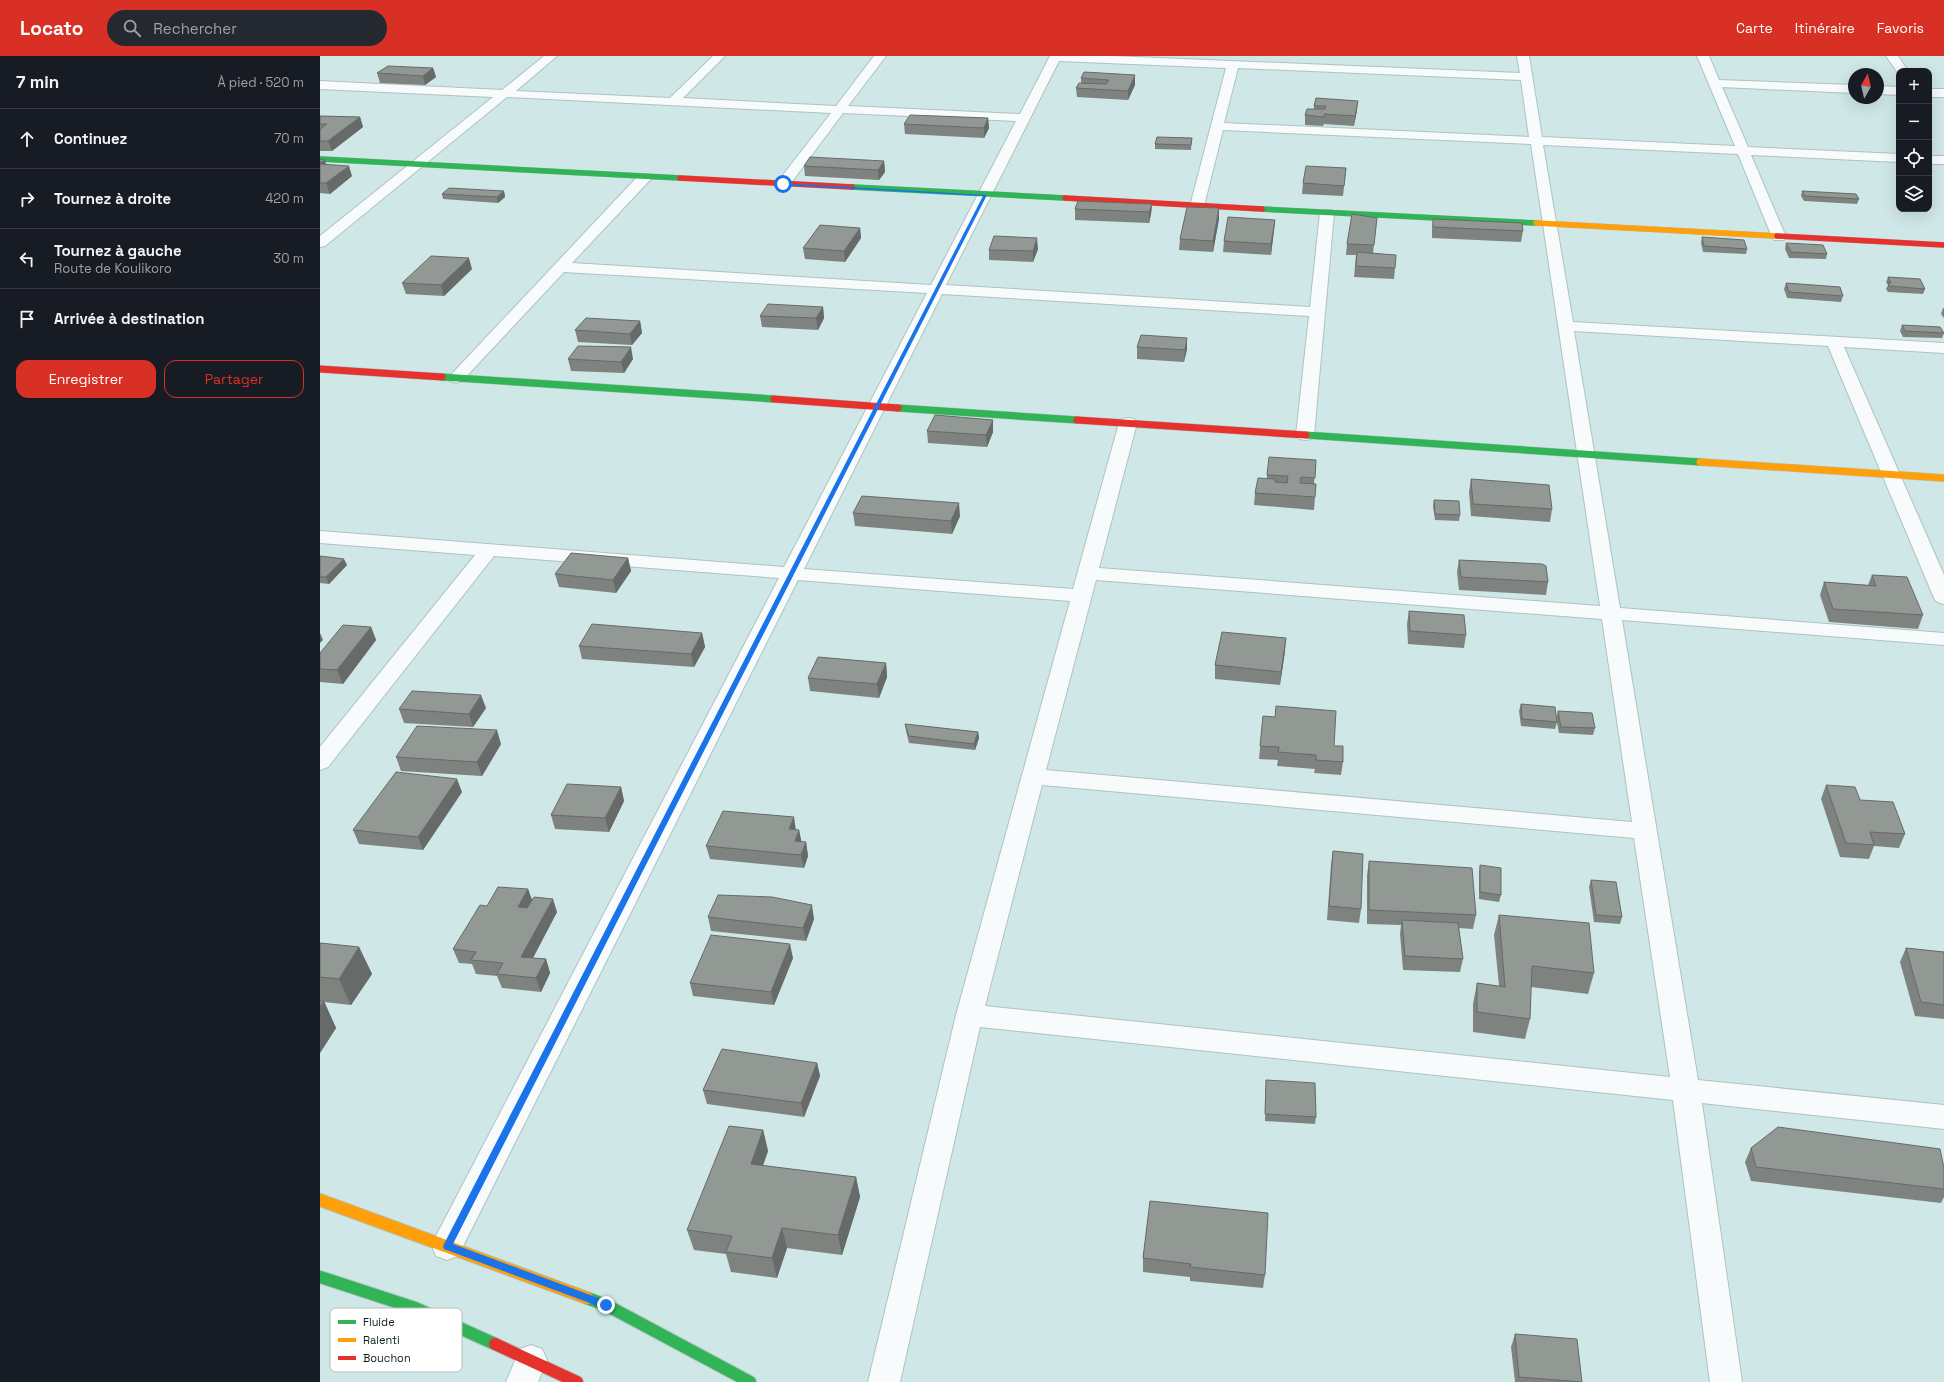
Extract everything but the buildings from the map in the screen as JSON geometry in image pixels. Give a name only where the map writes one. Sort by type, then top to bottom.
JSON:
[{"type":"street","points":[[320,243],[551,56]]},
{"type":"street","points":[[673,102],[719,56]]},
{"type":"street","points":[[783,184],[880,56]]},
{"type":"street","points":[[447,1246],[1056,56],[1526,77]]},
{"type":"street","points":[[1523,56],[1686,1090],[1726,1382]]},
{"type":"street","points":[[1704,56],[1779,237]]},
{"type":"street","points":[[1892,56],[1900,68]]},
{"type":"street","points":[[1197,206],[1233,64]]},
{"type":"street","points":[[1715,83],[1848,89]]},
{"type":"street","points":[[320,85],[1024,118]]},
{"type":"street","points":[[1884,90],[1896,91]]},
{"type":"street","points":[[1932,93],[1944,93]]},
{"type":"street","points":[[1218,126],[1896,158]]},
{"type":"street","points":[[320,160],[1944,245]]},
{"type":"street","points":[[1932,160],[1944,160]]},
{"type":"street","points":[[456,378],[646,177]]},
{"type":"street","points":[[1305,435],[1327,213]]},
{"type":"street","points":[[560,267],[1317,312]]},
{"type":"street","points":[[1565,326],[1944,348]]},
{"type":"street","points":[[1834,342],[1944,598]]},
{"type":"street","points":[[320,369],[1944,478]]},
{"type":"street","points":[[884,1382],[969,1015],[1128,423]]},
{"type":"street","points":[[320,537],[1081,596]]},
{"type":"street","points":[[320,762],[330,736],[489,550]]},
{"type":"street","points":[[1087,573],[1944,639]]},
{"type":"street","points":[[1033,776],[1645,831]]},
{"type":"street","points":[[969,1015],[1944,1117]]},
{"type":"street","points":[[320,1200],[606,1305],[750,1382]]},
{"type":"street","points":[[320,1277],[415,1308]]},
{"type":"street","points":[[462,1334],[527,1371],[577,1382]]},
{"type":"traffic: fast","points":[[320,159],[680,178]]},
{"type":"traffic: fast","points":[[852,187],[1065,198]]},
{"type":"traffic: fast","points":[[1262,209],[1536,223]]},
{"type":"traffic: fast","points":[[442,377],[774,399]]},
{"type":"traffic: fast","points":[[898,408],[1077,420]]},
{"type":"traffic: fast","points":[[1306,435],[1700,462]]},
{"type":"traffic: fast","points":[[320,1277],[415,1308]]},
{"type":"traffic: fast","points":[[587,1298],[606,1305],[750,1382]]},
{"type":"traffic: fast","points":[[462,1329],[495,1344]]},
{"type":"traffic: slow","points":[[1536,223],[1777,236]]},
{"type":"traffic: slow","points":[[1700,462],[1944,478]]},
{"type":"traffic: slow","points":[[320,1200],[587,1298]]},
{"type":"traffic: jam","points":[[680,178],[852,187]]},
{"type":"traffic: jam","points":[[1065,198],[1262,209]]},
{"type":"traffic: jam","points":[[1777,236],[1944,245]]},
{"type":"traffic: jam","points":[[320,369],[442,377]]},
{"type":"traffic: jam","points":[[774,399],[898,408]]},
{"type":"traffic: jam","points":[[1077,420],[1306,435]]},
{"type":"traffic: jam","points":[[495,1344],[577,1382]]},
{"type":"route","points":[[606,1305],[447,1246],[985,195],[783,184]]}]
